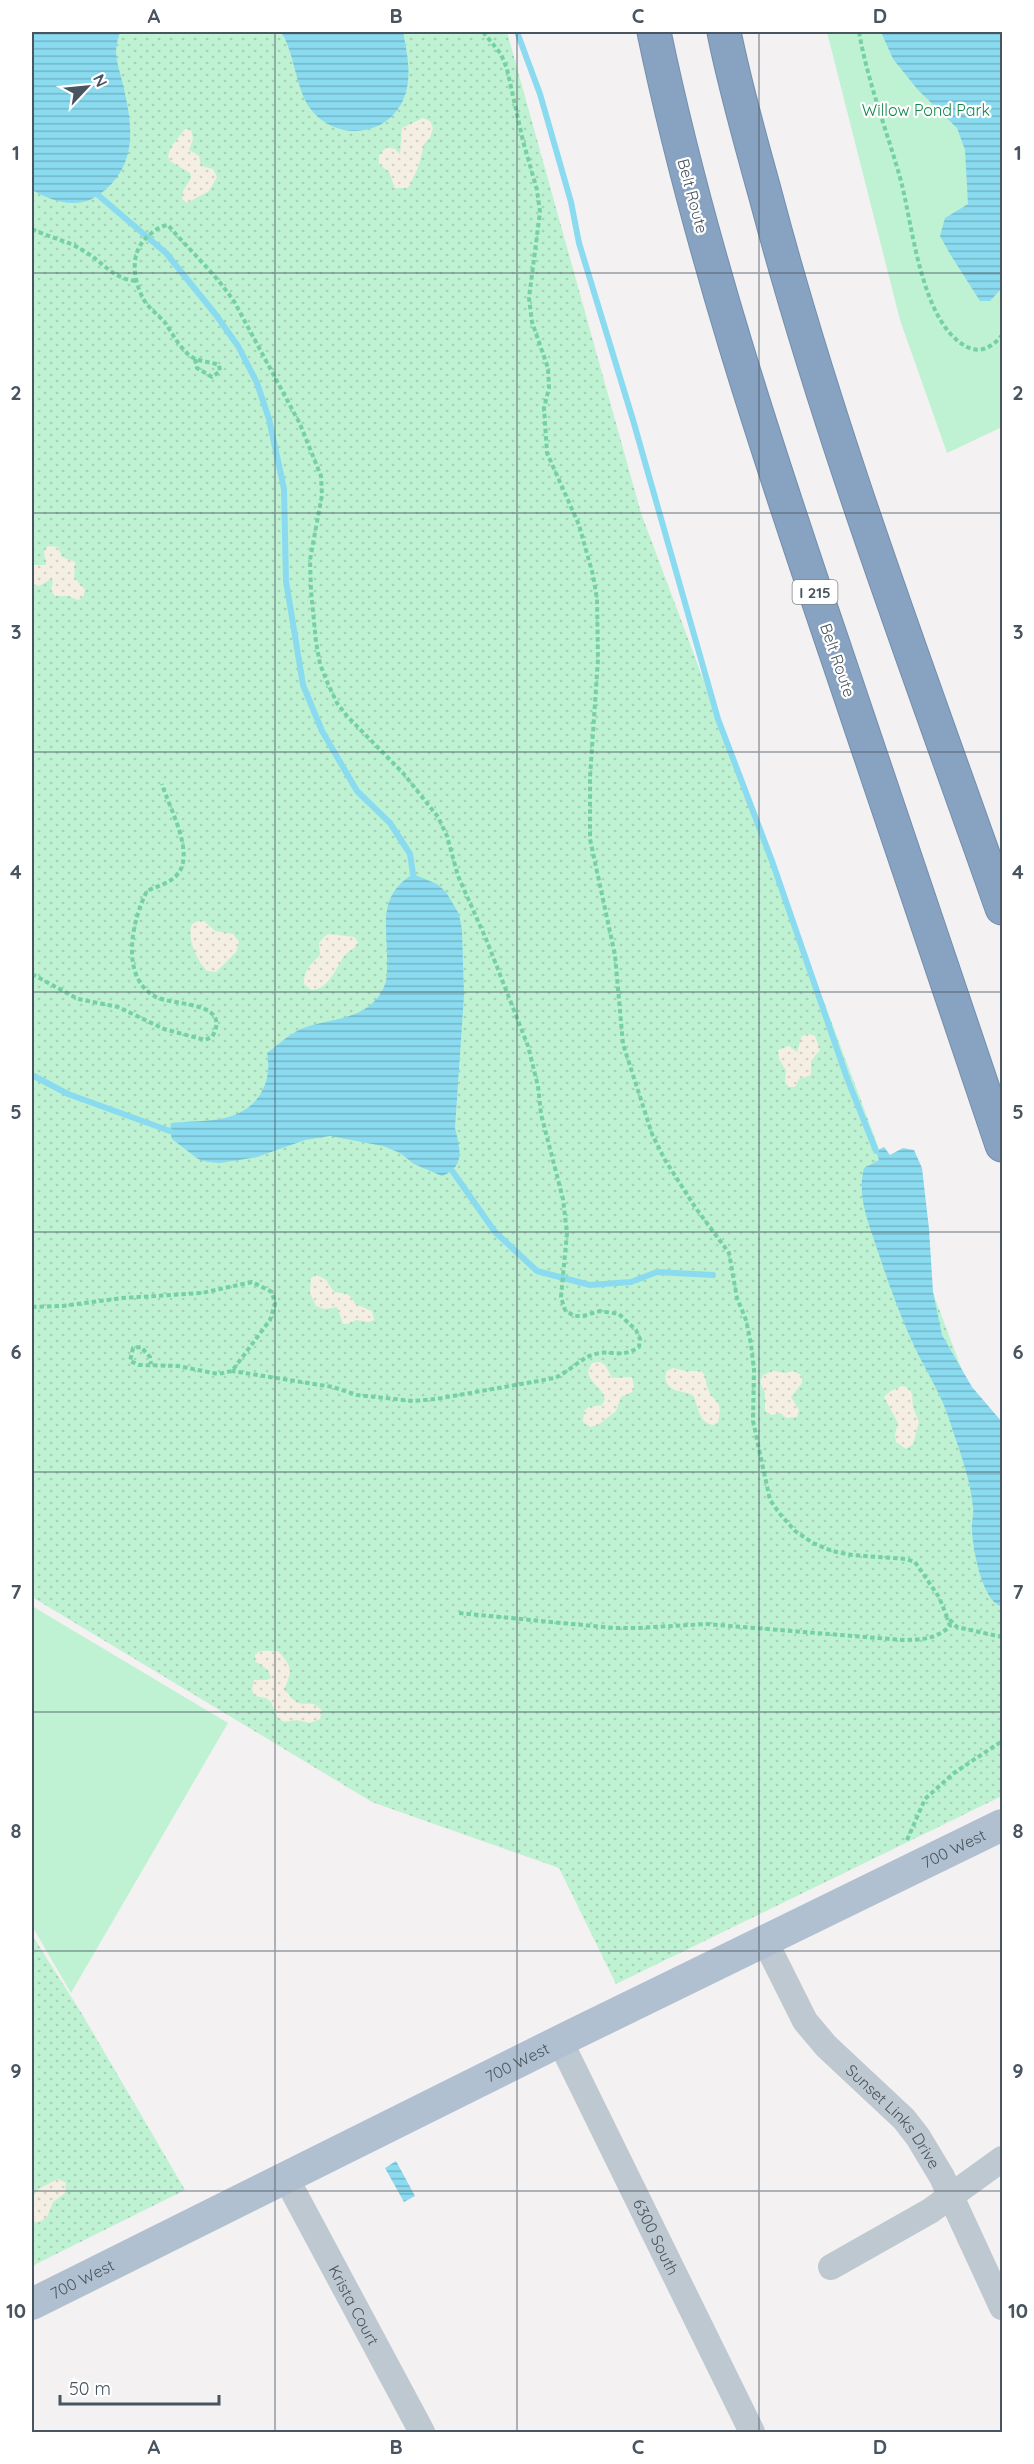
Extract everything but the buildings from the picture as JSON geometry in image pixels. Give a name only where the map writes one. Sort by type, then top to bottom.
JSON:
[{"type":"highway","name":"Belt Route","points":[[654,32],[671,112],[711,264],[785,503],[1002,1144]]},
{"type":"highway","points":[[724,32],[732,74],[789,286],[840,447],[1002,908]]},
{"type":"main road","name":"700 West","points":[[32,2304],[560,2041],[1002,1825]]},
{"type":"street","name":"Sunset Links Drive","points":[[765,1941],[805,2021],[826,2046],[904,2119],[930,2156],[1002,2307]]},
{"type":"street","name":"6300 South","points":[[560,2041],[752,2433]]},
{"type":"street","points":[[831,2267],[930,2211],[1002,2159]]},
{"type":"street","name":"Krista Court","points":[[286,2178],[422,2433]]},
{"type":"path","points":[[459,1613],[613,1628],[705,1624],[805,1631],[876,1640],[922,1640],[941,1634],[950,1626],[939,1597],[915,1562],[832,1551],[813,1543],[795,1530],[770,1500],[753,1421],[752,1344],[737,1298],[729,1253],[695,1207],[665,1160],[652,1134],[623,1044],[615,955],[590,839],[590,777],[598,660],[597,599],[579,525],[547,453],[544,408],[549,388],[548,368],[532,322],[529,298],[540,212],[537,190],[507,69],[501,54],[483,32]]},
{"type":"path","points":[[858,32],[867,73],[902,184],[920,269],[932,302],[951,335],[970,348],[988,348],[1002,335]]},
{"type":"path","points":[[151,1365],[150,1357],[141,1347],[133,1348],[130,1361],[139,1365],[178,1366],[218,1374],[232,1371],[333,1387],[366,1397],[424,1400],[555,1378],[590,1355],[628,1354],[639,1347],[640,1339],[636,1330],[619,1314],[600,1311],[574,1316],[565,1310],[561,1297],[567,1233],[563,1199],[541,1114],[538,1086],[528,1046],[486,939],[458,876],[447,836],[438,817],[422,796],[337,703],[320,664],[312,618],[310,561],[322,495],[321,476],[300,424],[235,303],[224,286],[188,250],[168,225],[163,226],[147,237],[136,252],[134,264],[137,281],[144,302],[159,314],[185,350],[195,359],[219,365],[220,371],[212,377],[205,374],[197,368],[195,359]]},
{"type":"path","points":[[32,229],[84,250],[111,273],[137,281]]},
{"type":"path","points":[[32,974],[78,999],[118,1007],[130,1014],[185,1035],[205,1040],[212,1037],[216,1030],[217,1020],[212,1014],[181,1002],[156,997],[145,989],[134,968],[132,946],[138,908],[147,891],[161,886],[176,876],[184,860],[182,840],[162,784]]},
{"type":"path","points":[[32,1307],[202,1293],[252,1282],[272,1292],[274,1304],[270,1320],[232,1371]]},
{"type":"path","points":[[947,1617],[957,1627],[1002,1637]]},
{"type":"path","points":[[907,1840],[925,1798],[954,1773],[1002,1741]]},
{"type":"green space","points":[[32,32],[507,32],[641,513],[1002,1477],[1002,1796],[616,1984],[559,1868],[372,1802],[32,1597]]},
{"type":"green space","name":"Willow Pond Park","points":[[827,32],[1002,32],[1002,427],[947,453],[900,320]]},
{"type":"green space","points":[[32,1606],[228,1723],[71,1993],[32,1926]]},
{"type":"green space","points":[[32,1935],[82,2014],[185,2190],[32,2266]]},
{"type":"sand","points":[[423,118],[430,121],[433,128],[430,138],[424,144],[419,165],[410,185],[407,188],[395,188],[389,172],[379,164],[379,155],[387,147],[395,149],[400,154],[402,128]]},
{"type":"sand","points":[[185,129],[191,130],[193,139],[189,150],[199,156],[201,166],[213,169],[217,177],[209,191],[187,203],[182,199],[183,191],[191,178],[190,173],[170,161],[168,156],[171,147]]},
{"type":"sand","points":[[48,546],[58,547],[62,557],[75,562],[74,577],[85,590],[83,597],[78,600],[68,596],[55,596],[51,591],[53,581],[51,579],[39,586],[32,583],[32,566],[46,565],[44,551]]},
{"type":"sand","points":[[204,921],[215,931],[233,934],[239,942],[236,952],[216,972],[207,971],[191,942],[192,924]]},
{"type":"sand","points":[[329,934],[354,937],[358,942],[344,956],[327,982],[311,990],[304,984],[305,975],[320,955],[319,943]]},
{"type":"sand","points":[[808,1034],[815,1036],[820,1050],[811,1061],[811,1075],[799,1079],[795,1087],[789,1087],[785,1082],[786,1070],[779,1059],[778,1050],[789,1046],[797,1052],[802,1036]]},
{"type":"sand","points":[[316,1275],[325,1279],[334,1292],[347,1294],[355,1304],[372,1311],[374,1320],[369,1322],[356,1320],[343,1324],[337,1307],[324,1309],[316,1306],[310,1293],[311,1278]]},
{"type":"sand","points":[[600,1362],[606,1366],[612,1378],[632,1377],[634,1388],[632,1392],[621,1397],[616,1411],[598,1425],[590,1427],[583,1422],[584,1411],[589,1407],[602,1405],[605,1399],[588,1371],[592,1363]]},
{"type":"sand","points":[[673,1368],[703,1373],[710,1393],[719,1405],[718,1422],[713,1425],[704,1421],[693,1395],[669,1386],[665,1377],[667,1371]]},
{"type":"sand","points":[[773,1371],[785,1373],[794,1371],[802,1376],[802,1383],[791,1397],[799,1410],[797,1417],[786,1418],[781,1413],[772,1415],[765,1411],[765,1393],[760,1382],[763,1375]]},
{"type":"sand","points":[[902,1386],[910,1391],[919,1422],[913,1444],[906,1449],[896,1442],[898,1423],[884,1397]]},
{"type":"sand","points":[[260,1651],[278,1651],[283,1656],[290,1669],[284,1690],[298,1703],[319,1707],[322,1711],[320,1719],[310,1723],[297,1720],[284,1722],[278,1718],[271,1702],[266,1698],[255,1696],[252,1690],[254,1680],[271,1678],[268,1670],[255,1661],[255,1655]]},
{"type":"sand","points":[[58,2179],[66,2183],[65,2193],[53,2202],[47,2217],[38,2223],[32,2220],[32,2196],[40,2188]]},
{"type":"water","points":[[32,32],[120,32],[116,47],[129,115],[130,144],[127,158],[112,183],[100,194],[83,202],[57,201],[32,190]]},
{"type":"water","points":[[281,32],[403,32],[408,80],[405,95],[398,108],[389,119],[364,130],[351,131],[324,122],[313,112],[302,94],[286,40]]},
{"type":"water","points":[[881,32],[1002,32],[1002,288],[990,301],[980,301],[940,236],[945,218],[968,204],[965,150],[957,128],[918,90],[893,59]]},
{"type":"water","points":[[413,874],[437,884],[446,892],[459,914],[462,930],[464,995],[455,1128],[459,1156],[455,1167],[442,1176],[414,1164],[400,1153],[383,1146],[330,1136],[305,1140],[257,1157],[220,1163],[208,1162],[198,1159],[172,1139],[171,1123],[221,1119],[243,1111],[253,1103],[261,1093],[267,1079],[267,1053],[292,1034],[312,1025],[358,1013],[377,998],[384,987],[387,976],[386,914],[389,903],[401,883]]},
{"type":"water","points":[[884,1147],[890,1155],[903,1148],[914,1150],[922,1168],[933,1292],[942,1335],[972,1387],[1002,1422],[1002,1607],[995,1603],[989,1595],[980,1574],[973,1539],[970,1486],[949,1419],[900,1312],[869,1226],[862,1193],[862,1177],[864,1168],[879,1160],[876,1151]]},
{"type":"water","points":[[396,2161],[415,2196],[404,2202],[385,2168]]},
{"type":"waterway","points":[[517,32],[540,94],[571,202],[579,243],[633,420],[718,719],[772,861],[847,1078],[876,1151]]},
{"type":"waterway","points":[[98,195],[166,253],[238,346],[257,383],[269,419],[284,489],[286,581],[303,685],[322,731],[357,791],[390,823],[410,854],[413,874]]},
{"type":"waterway","points":[[32,1075],[68,1094],[170,1131]]},
{"type":"waterway","points":[[453,1172],[495,1232],[537,1271],[590,1285],[631,1282],[657,1272],[713,1275]]}]
